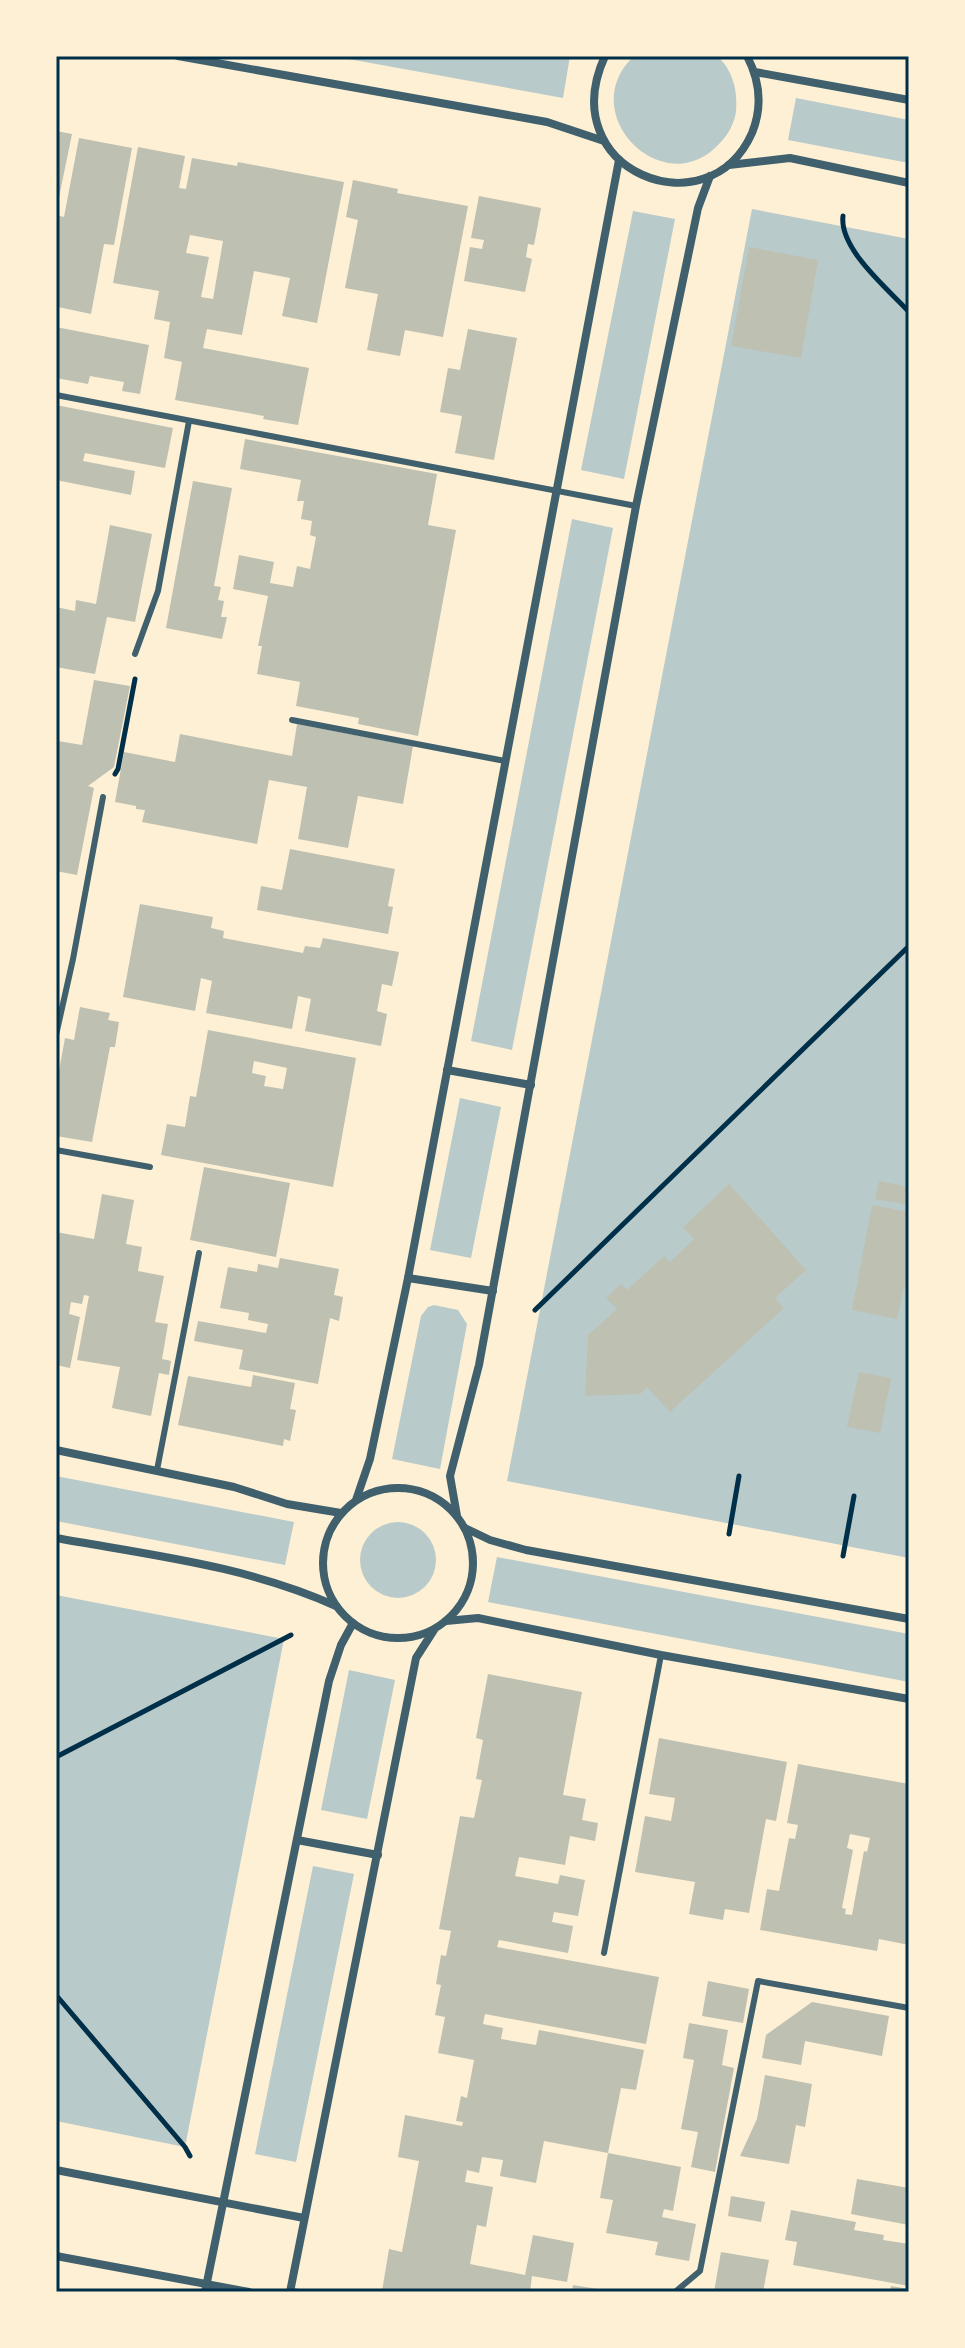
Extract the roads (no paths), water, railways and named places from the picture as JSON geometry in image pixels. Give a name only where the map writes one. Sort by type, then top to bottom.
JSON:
[{"type":"street","points":[[178,56],[547,122],[604,141]]},
{"type":"street","points":[[605,56],[597,74],[593,96],[595,119],[604,141],[619,160],[639,174],[662,182],[686,182],[710,176],[729,165],[746,146],[757,122],[760,97],[755,72],[747,56]]},
{"type":"street","points":[[755,72],[909,100]]},
{"type":"street","points":[[729,165],[790,158],[909,183]]},
{"type":"street","points":[[356,1500],[370,1459],[408,1278],[619,160]]},
{"type":"street","points":[[457,1516],[450,1476],[468,1413],[493,1291],[636,506],[698,208],[710,176]]},
{"type":"street","points":[[447,1070],[531,1085]]},
{"type":"street","points":[[408,1278],[493,1291]]},
{"type":"street","points":[[56,1450],[234,1487],[287,1504],[341,1513]]},
{"type":"street","points":[[399,1487],[421,1491],[441,1501],[465,1528],[473,1552],[472,1578],[463,1602],[434,1630],[413,1637],[392,1638],[371,1634],[353,1623],[336,1606],[325,1584],[322,1559],[328,1534],[341,1513],[356,1500],[376,1490],[399,1487]]},
{"type":"street","points":[[465,1528],[490,1540],[526,1550],[909,1619]]},
{"type":"street","points":[[56,1538],[223,1569],[300,1590],[336,1606]]},
{"type":"street","points":[[446,1621],[478,1618],[661,1655],[909,1699]]},
{"type":"street","points":[[206,2288],[329,1681],[341,1645],[353,1623]]},
{"type":"street","points":[[293,2292],[304,2218],[416,1658],[434,1630]]},
{"type":"street","points":[[297,1840],[378,1855]]},
{"type":"street","points":[[56,2170],[304,2218]]},
{"type":"street","points":[[56,2256],[206,2288],[249,2292]]},
{"type":"lane","points":[[56,395],[636,506]]},
{"type":"lane","points":[[135,654],[158,591],[189,421]]},
{"type":"lane","points":[[292,720],[505,761]]},
{"type":"lane","points":[[56,1035],[103,797]]},
{"type":"lane","points":[[56,1150],[150,1167]]},
{"type":"lane","points":[[157,1470],[199,1253]]},
{"type":"lane","points":[[604,1953],[661,1655]]},
{"type":"lane","points":[[675,2292],[700,2271],[758,1981],[909,2008]]}]
